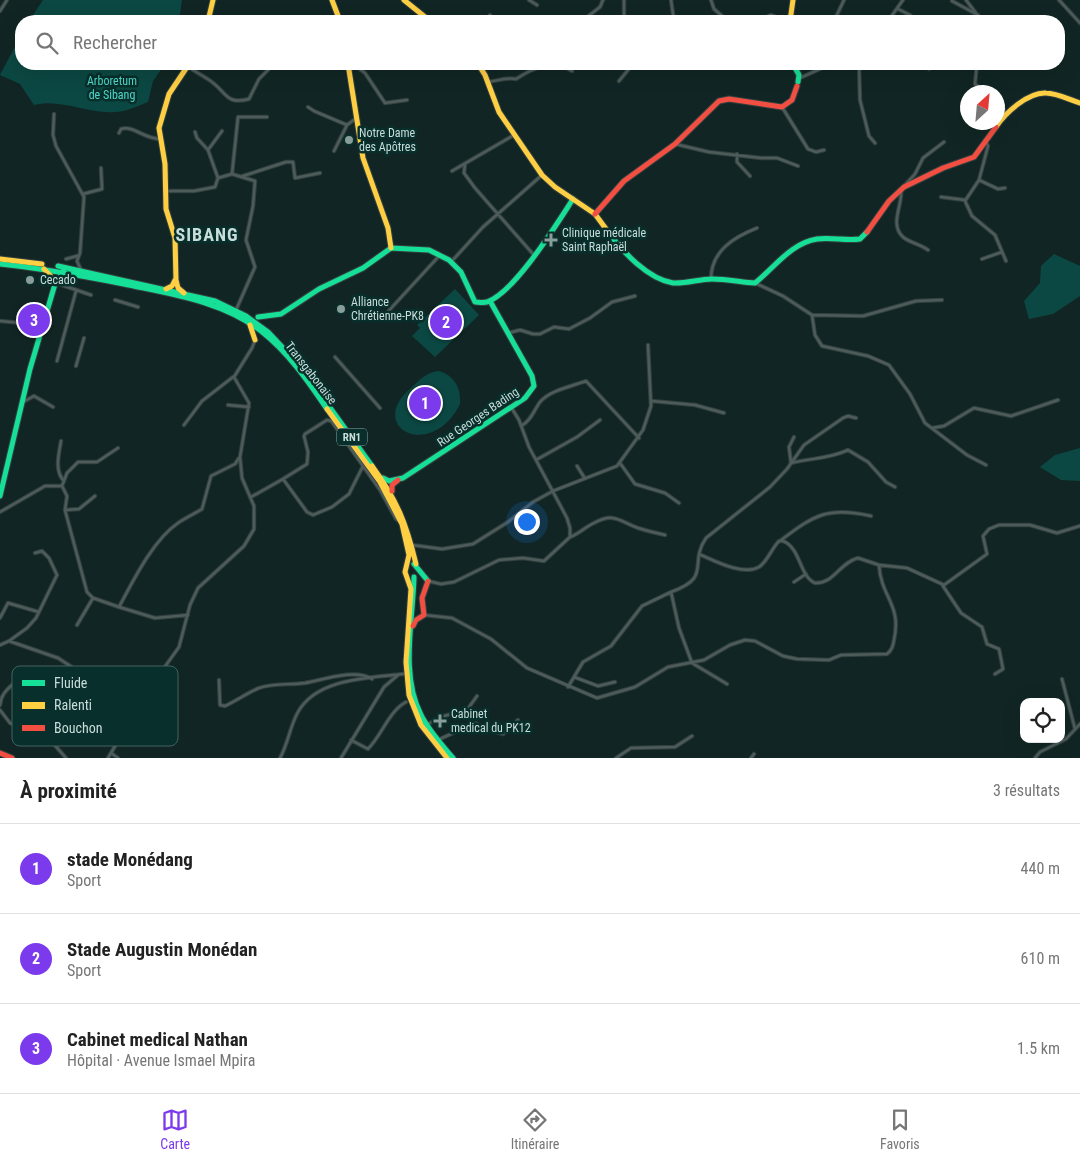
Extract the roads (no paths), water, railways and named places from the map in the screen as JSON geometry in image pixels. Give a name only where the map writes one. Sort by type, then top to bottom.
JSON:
[{"type":"main road","points":[[209,15],[213,0]]},
{"type":"main road","points":[[332,0],[338,15]]},
{"type":"main road","points":[[404,0],[423,15]]},
{"type":"main road","points":[[790,15],[793,0]]},
{"type":"main road","points":[[184,70],[175,82],[163,109],[160,122],[167,212],[176,241],[176,280],[178,288],[185,293]]},
{"type":"main road","points":[[349,70],[355,118],[364,158],[388,228],[391,248]]},
{"type":"main road","points":[[481,70],[488,82],[496,107],[542,175],[595,214],[618,245],[655,276],[675,283],[711,278],[755,284],[780,257],[800,243],[818,239],[860,239],[867,233],[886,204],[900,191],[943,168],[971,159],[1007,114],[1024,100],[1037,93],[1052,94],[1080,103]]},
{"type":"main road","points":[[595,214],[624,181],[675,144],[721,100],[782,107],[792,100],[798,82],[795,70]]},
{"type":"main road","points":[[255,340],[254,332],[248,320],[281,314],[319,288],[363,268],[391,248],[430,250],[440,254],[461,272],[475,302],[481,304],[490,301],[512,285],[573,199]]},
{"type":"main road","name":"Transgabonaise","points":[[0,259],[62,269],[76,274],[205,302],[248,320]]},
{"type":"main road","name":"Transgabonaise","points":[[0,264],[81,270],[185,293],[218,302],[236,310],[268,337],[290,360],[387,494],[400,520],[407,544],[409,564]]},
{"type":"main road","points":[[34,266],[49,272],[56,282]]},
{"type":"main road","points":[[0,496],[4,469],[43,325],[56,282],[62,269]]},
{"type":"main road","points":[[56,282],[76,274]]},
{"type":"main road","points":[[165,289],[171,287],[176,280]]},
{"type":"main road","name":"Rue Georges Bading","points":[[398,480],[512,407],[529,394],[534,383],[490,301]]},
{"type":"main road","points":[[258,317],[260,325]]},
{"type":"main road","name":"RN1","points":[[248,320],[260,325]]},
{"type":"main road","name":"Transgabonaise","points":[[260,325],[292,355],[376,470],[397,502],[412,545],[416,564]]},
{"type":"main road","points":[[255,340],[260,335],[268,337]]},
{"type":"main road","points":[[376,470],[386,480],[398,480]]},
{"type":"main road","points":[[397,502],[392,486],[398,480]]},
{"type":"main road","points":[[409,564],[416,564]]},
{"type":"main road","name":"RN1","points":[[409,564],[405,570],[414,575]]},
{"type":"main road","name":"RN1","points":[[416,564],[406,669],[409,698],[422,730],[447,758]]},
{"type":"main road","points":[[411,633],[415,621],[424,615],[422,598],[428,581],[423,576],[414,575]]},
{"type":"main road","name":"RN1","points":[[414,575],[410,676],[414,701],[428,730],[453,758]]},
{"type":"main road","points":[[0,753],[12,758]]},
{"type":"street","points":[[0,11],[7,0]]},
{"type":"street","points":[[529,0],[537,5]]},
{"type":"street","points":[[590,15],[600,7],[603,0]]},
{"type":"street","points":[[624,0],[624,15]]},
{"type":"street","points":[[671,0],[673,15]]},
{"type":"street","points":[[711,0],[714,9],[721,15]]},
{"type":"street","points":[[837,15],[844,0]]},
{"type":"street","points":[[893,15],[903,0]]},
{"type":"street","points":[[966,0],[977,15]]},
{"type":"street","points":[[1059,0],[1080,23]]},
{"type":"street","points":[[952,1],[976,15]]},
{"type":"street","points":[[898,9],[910,15]]},
{"type":"street","points":[[195,70],[214,83],[227,97],[242,101],[249,99],[259,79],[268,70]]},
{"type":"street","points":[[360,70],[385,103],[407,100]]},
{"type":"street","points":[[488,82],[500,81],[506,78],[516,80],[531,70]]},
{"type":"street","points":[[619,82],[628,70]]},
{"type":"street","points":[[798,82],[820,70]]},
{"type":"street","points":[[859,70],[860,100],[867,120],[869,136],[875,143]]},
{"type":"street","points":[[976,70],[976,85]]},
{"type":"street","points":[[308,107],[347,124]]},
{"type":"street","points":[[782,107],[808,149],[816,152],[824,150]]},
{"type":"street","points":[[54,114],[56,146],[83,194],[80,253],[77,256],[77,264],[81,270]]},
{"type":"street","points":[[232,174],[238,117],[268,117]]},
{"type":"street","points":[[334,151],[347,124],[355,118]]},
{"type":"street","points":[[119,133],[121,129],[129,128],[146,138],[161,139]]},
{"type":"street","points":[[208,150],[222,131]]},
{"type":"street","points":[[166,191],[211,189],[215,187],[218,178],[208,150],[197,138],[195,132]]},
{"type":"street","points":[[452,171],[514,135]]},
{"type":"street","points":[[966,200],[979,180],[988,150],[985,140]]},
{"type":"street","points":[[928,250],[904,238],[899,232],[896,217],[900,191],[916,174],[923,158],[944,142]]},
{"type":"street","points":[[675,144],[709,152],[777,158],[798,166]]},
{"type":"street","points":[[737,154],[737,162],[750,176]]},
{"type":"street","points":[[241,177],[286,162],[293,162],[295,178],[320,173]]},
{"type":"street","points":[[465,164],[464,173],[533,254]]},
{"type":"street","points":[[83,194],[102,189],[101,168]]},
{"type":"street","points":[[218,178],[232,174],[255,181],[253,206],[246,240],[255,267],[236,310]]},
{"type":"street","points":[[451,262],[480,229],[542,175]]},
{"type":"street","points":[[979,180],[998,189],[1005,188]]},
{"type":"street","points":[[942,197],[966,200]]},
{"type":"street","points":[[966,200],[972,216],[995,235],[1006,262]]},
{"type":"street","points":[[711,278],[718,252],[738,236],[757,228]]},
{"type":"street","points":[[982,259],[1002,252]]},
{"type":"street","points":[[383,317],[440,254]]},
{"type":"street","points":[[66,259],[77,256]]},
{"type":"street","points":[[56,282],[91,295]]},
{"type":"street","points":[[755,284],[787,298],[812,315],[859,316],[916,302],[942,300]]},
{"type":"street","points":[[57,361],[76,291]]},
{"type":"street","points":[[508,333],[520,330],[540,334],[554,327],[569,329],[590,318],[612,302],[635,296]]},
{"type":"street","points":[[115,300],[138,307]]},
{"type":"street","points":[[812,315],[815,335],[822,346],[841,348],[874,358],[892,367],[910,394],[921,419],[967,455],[986,465]]},
{"type":"street","points":[[0,321],[43,325]]},
{"type":"street","points":[[76,366],[84,338]]},
{"type":"street","points":[[184,426],[202,402],[234,376],[255,340]]},
{"type":"street","points":[[412,545],[442,549],[473,544],[508,522],[533,502],[584,477],[607,471],[620,463],[646,424],[652,401],[647,361],[648,345]]},
{"type":"street","points":[[335,357],[380,408]]},
{"type":"street","points":[[165,666],[181,642],[198,588],[250,538],[255,519],[251,497],[242,478],[240,457],[249,407],[248,400],[234,376]]},
{"type":"street","points":[[521,426],[529,420],[541,400],[557,391],[586,381],[638,438]]},
{"type":"street","points":[[23,402],[34,396],[53,407]]},
{"type":"street","points":[[931,428],[944,426],[974,408],[982,408],[1011,416],[1058,400]]},
{"type":"street","points":[[652,401],[695,405],[724,413]]},
{"type":"street","points":[[228,405],[249,407]]},
{"type":"street","points":[[512,407],[527,445],[569,524],[570,537]]},
{"type":"street","points":[[568,687],[587,658],[611,646],[642,606],[693,582],[698,569],[703,544],[708,536],[770,487],[804,445],[843,418],[848,416],[856,418]]},
{"type":"street","points":[[251,497],[306,464],[308,459],[305,434],[327,420],[334,422]]},
{"type":"street","points":[[536,460],[577,437],[600,420]]},
{"type":"street","points":[[791,463],[789,447],[794,437]]},
{"type":"street","points":[[61,441],[58,453],[59,474],[64,481]]},
{"type":"street","points":[[349,444],[384,496],[396,520],[400,520]]},
{"type":"street","points":[[118,448],[97,462],[78,462],[67,473],[62,486],[66,496],[65,510],[87,592],[93,598],[155,618],[188,615]]},
{"type":"street","points":[[791,463],[805,459],[824,459],[848,450],[868,462],[886,482],[894,487]]},
{"type":"street","points":[[119,607],[137,573],[165,534],[177,523],[202,509],[211,476],[235,464],[240,457]]},
{"type":"street","points":[[620,463],[635,484],[665,493],[678,503]]},
{"type":"street","points":[[283,479],[307,512],[313,515],[332,507],[349,494],[363,466]]},
{"type":"street","points":[[577,466],[584,477]]},
{"type":"street","points":[[0,512],[45,486],[62,486]]},
{"type":"street","points":[[65,510],[79,509],[95,496]]},
{"type":"street","points":[[701,555],[738,568],[754,568],[762,564],[779,541],[809,520],[822,514],[844,510],[871,516]]},
{"type":"street","points":[[428,581],[438,584],[450,583],[500,560],[523,558],[544,561],[570,537],[579,534],[593,523],[611,517],[622,519],[636,527],[665,535]]},
{"type":"street","points":[[942,585],[952,581],[987,554],[983,536],[993,527],[1030,525],[1061,533],[1080,526]]},
{"type":"street","points":[[779,541],[787,542],[799,558],[809,580],[818,583],[829,579],[842,565],[850,560],[862,559],[879,565],[907,568],[942,585],[961,613],[982,627],[987,644],[999,649],[1003,669],[995,674]]},
{"type":"street","points":[[0,640],[1,644],[28,628],[39,612],[57,575],[46,554],[42,551],[35,553]]},
{"type":"street","points":[[424,615],[452,618],[491,639],[527,668],[592,697],[601,697],[635,686],[673,666],[704,660],[736,642],[750,640],[760,643],[783,656],[797,659],[829,660],[846,654],[888,654],[892,647],[897,619],[884,587],[879,565]]},
{"type":"street","points":[[794,582],[806,574]]},
{"type":"street","points":[[671,592],[679,628],[692,663],[727,684]]},
{"type":"street","points":[[77,625],[93,598]]},
{"type":"street","points":[[0,618],[8,603],[39,612]]},
{"type":"street","points":[[9,640],[58,658],[70,666]]},
{"type":"street","points":[[341,758],[384,687],[398,674]]},
{"type":"street","points":[[280,758],[297,714],[313,697],[335,683],[403,674]]},
{"type":"street","points":[[218,680],[218,701],[225,706],[258,689],[269,686],[306,682],[330,676],[365,676],[372,679]]},
{"type":"street","points":[[574,677],[598,686],[615,682]]},
{"type":"street","points":[[1062,679],[1068,693],[1075,729]]},
{"type":"street","points":[[0,705],[3,694],[12,684]]},
{"type":"street","points":[[428,724],[444,716],[467,710],[477,696]]},
{"type":"street","points":[[351,740],[368,748],[379,738],[396,711],[406,702]]},
{"type":"street","points":[[0,710],[12,724]]},
{"type":"street","points":[[440,739],[475,723],[488,730],[503,734],[518,720]]},
{"type":"street","points":[[1035,758],[1040,752],[1062,741],[1080,724]]},
{"type":"street","points":[[616,758],[631,748],[675,747],[692,736]]},
{"type":"street","points":[[56,746],[66,758]]},
{"type":"street","points":[[108,758],[115,746]]},
{"type":"street","points":[[111,753],[118,758]]},
{"type":"street","points":[[751,758],[754,754]]},
{"type":"place","name":"Notre Dame des Apôtres","points":[[349,140]]},
{"type":"place","name":"Clinique médicale Saint Raphaël","points":[[551,240]]},
{"type":"place","name":"Cecado","points":[[30,280]]},
{"type":"place","name":"Alliance Chrétienne-PK8","points":[[341,309]]},
{"type":"place","name":"Cabinet medical Nathan","points":[[34,320]]},
{"type":"place","name":"Stade Augustin Monédan","points":[[446,322]]},
{"type":"place","name":"stade Monédang","points":[[425,403]]},
{"type":"place","name":"Cabinet medical du PK12","points":[[440,721]]},
{"type":"district","name":"SIBANG","points":[[207,234]]},
{"type":"park label","name":"Arboretum de Sibang","points":[[112,88]]}]
